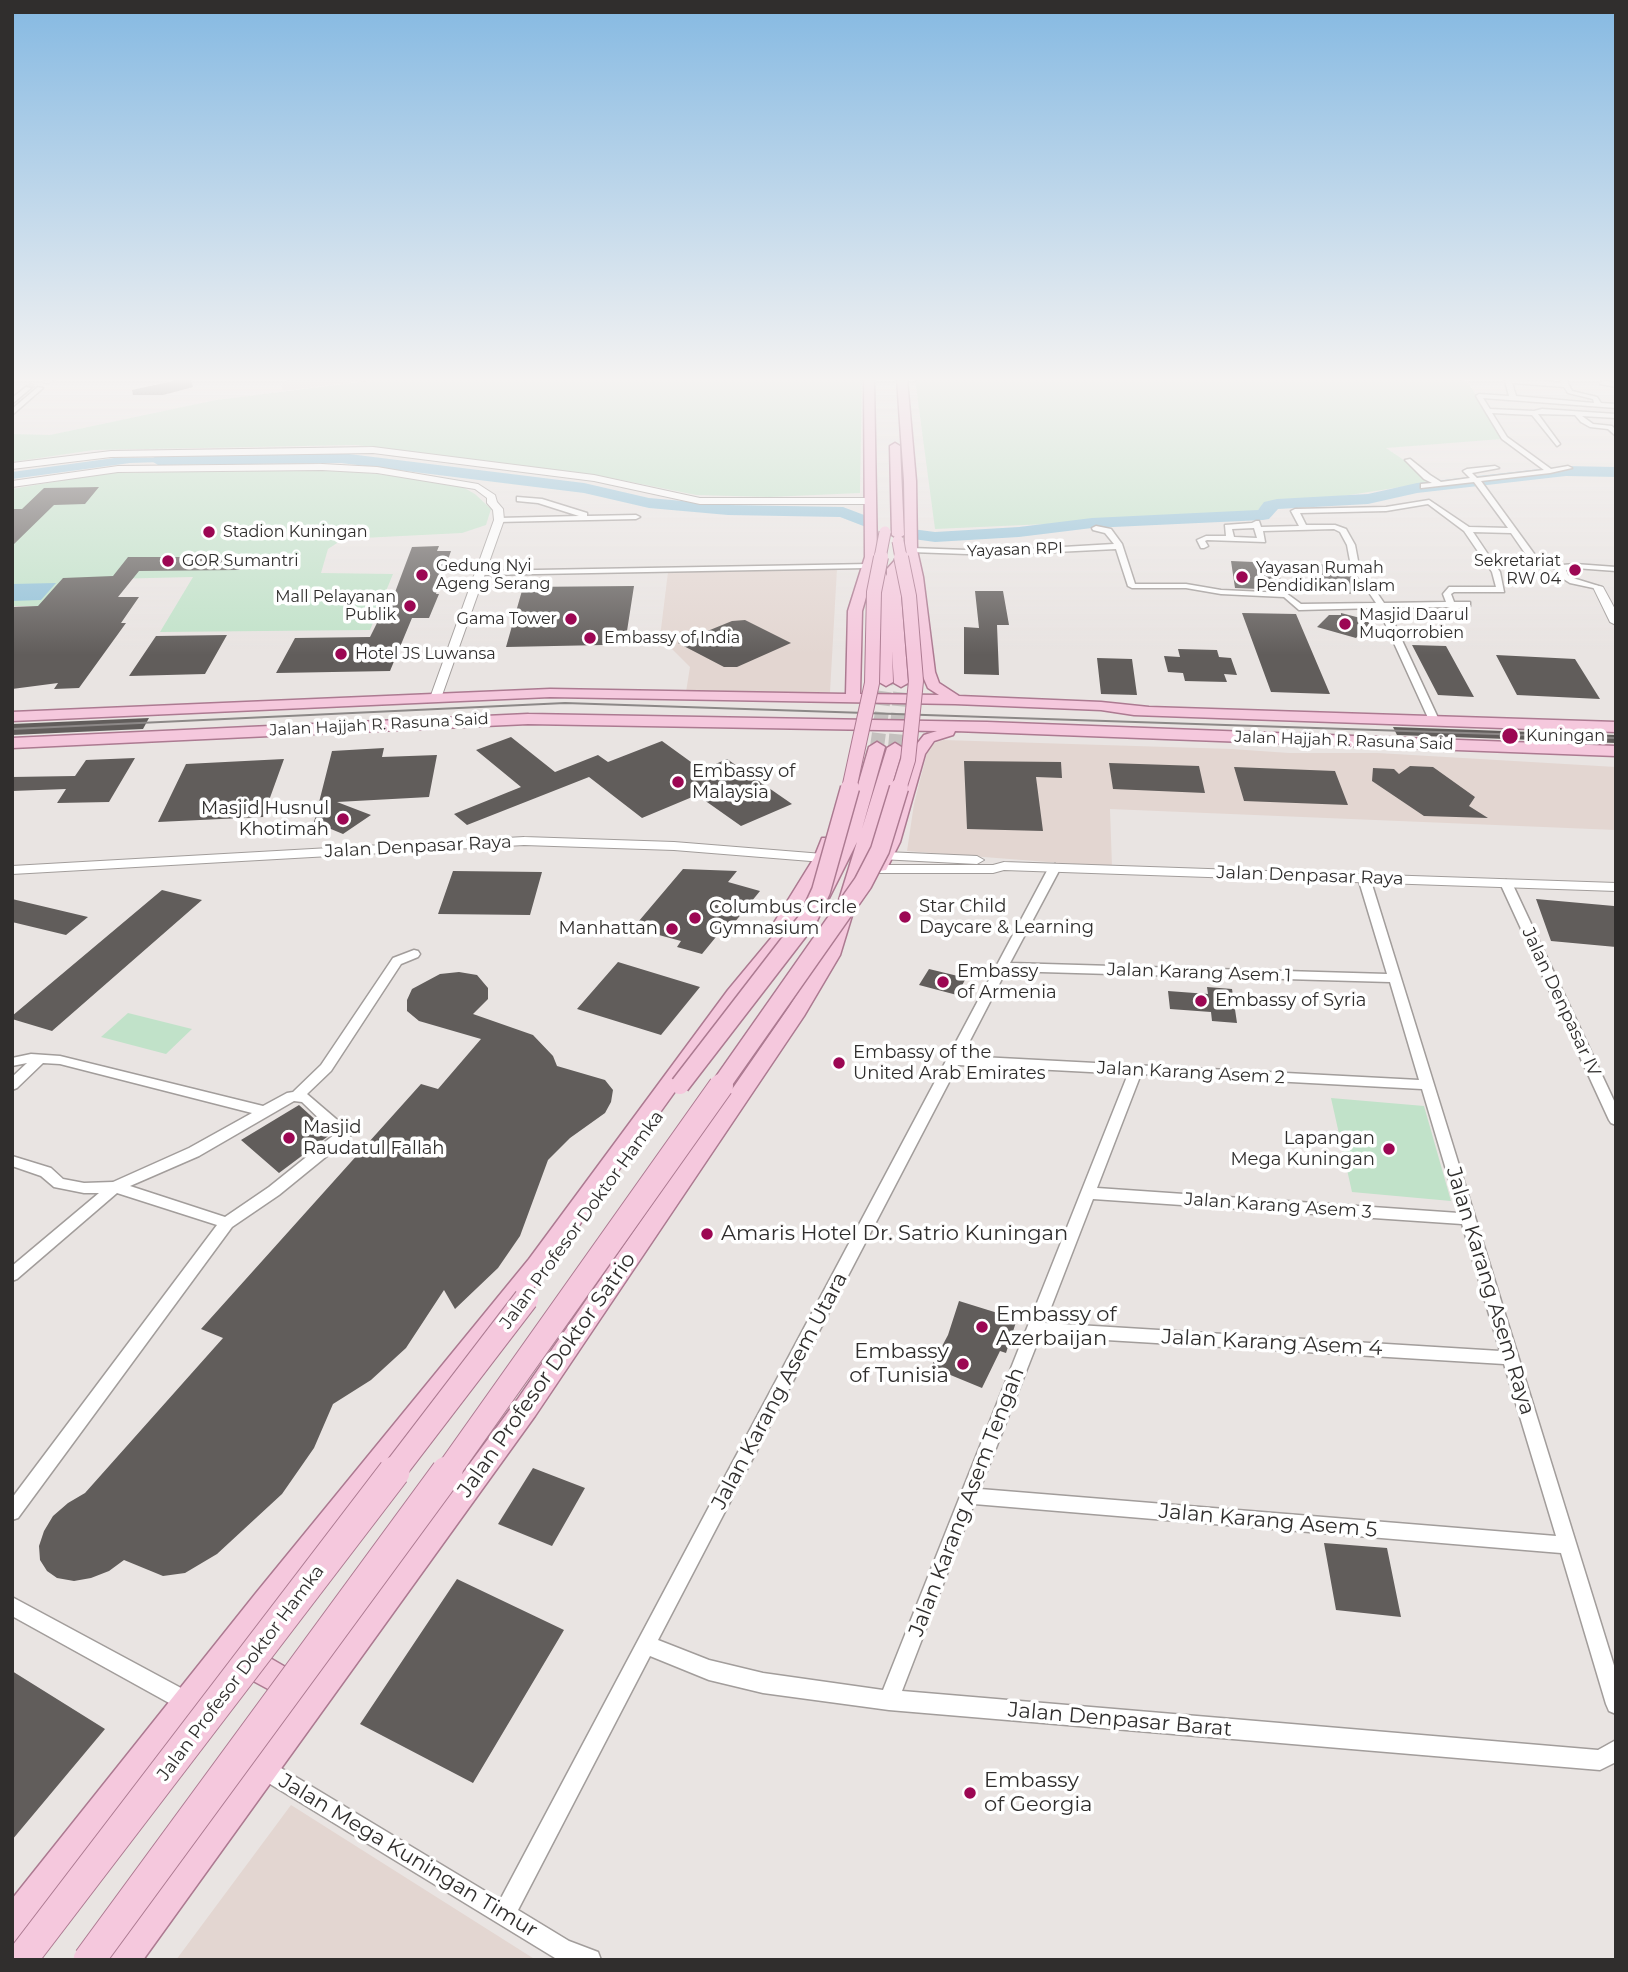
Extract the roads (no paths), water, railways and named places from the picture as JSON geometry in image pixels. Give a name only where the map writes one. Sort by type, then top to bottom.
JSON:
[{"type":"main road","points":[[853,697],[855,611],[869,562],[877,498],[875,471]]},
{"type":"main road","name":"Jalan Profesor Doktor Hamka","points":[[89,1960],[502,1398],[863,883],[880,850],[908,760],[916,681],[909,596],[898,541],[895,471]]},
{"type":"main road","points":[[909,471],[911,550],[917,577],[928,672],[933,685],[955,700]]},
{"type":"main road","name":"Jalan Profesor Doktor Hamka","points":[[21,1960],[526,1299],[680,1085],[808,919],[829,869],[844,818],[873,683],[874,592],[885,540],[877,498]]},
{"type":"main road","points":[[901,683],[894,569],[911,550]]},
{"type":"main road","points":[[869,562],[882,579],[886,682]]},
{"type":"main road","points":[[854,677],[865,685],[910,688],[923,680],[928,672]]},
{"type":"main road","name":"Jalan Hajjah R. Rasuna Said","points":[[12,717],[550,693],[1081,713],[1147,712],[1616,726]]},
{"type":"main road","name":"Jalan Hajjah R. Rasuna Said","points":[[700,697],[725,694],[955,700],[1101,706],[1147,712]]},
{"type":"main road","points":[[691,723],[700,697]]},
{"type":"main road","points":[[1247,715],[1234,725],[1249,737]]},
{"type":"main road","name":"Jalan Hajjah R. Rasuna Said","points":[[12,743],[487,720],[746,724],[831,729],[1040,734],[1071,730]]},
{"type":"main road","name":"Jalan Hajjah R. Rasuna Said","points":[[746,724],[795,722],[1071,730],[1616,751]]},
{"type":"main road","points":[[831,729],[851,737],[855,748]]},
{"type":"main road","points":[[831,955],[892,842],[917,754],[929,738],[948,732]]},
{"type":"main road","points":[[772,946],[778,931],[823,858],[858,742],[865,738],[905,741],[917,754]]},
{"type":"main road","name":"Jalan Profesor Doktor Satrio","points":[[12,1926],[266,1603],[537,1266],[772,946],[824,893],[850,840],[886,747]]},
{"type":"main road","name":"Jalan Profesor Doktor Satrio","points":[[122,1960],[607,1293],[761,1066],[831,955],[886,747]]},
{"type":"main road","points":[[266,1603],[241,1647],[239,1654],[242,1659],[298,1688],[350,1650]]},
{"type":"street","points":[[539,471],[594,478],[700,501],[877,498]]},
{"type":"street","points":[[1420,471],[1440,484]]},
{"type":"street","points":[[1467,471],[1532,557],[1560,568],[1575,566],[1616,569]]},
{"type":"street","points":[[1424,486],[1477,482],[1550,471]]},
{"type":"street","points":[[12,486],[102,473],[318,472],[388,474],[478,487],[498,509],[499,520],[436,698]]},
{"type":"street","points":[[388,474],[459,488],[478,498],[491,499]]},
{"type":"street","points":[[520,499],[540,501],[594,518]]},
{"type":"street","points":[[1304,528],[1295,511],[1386,509],[1429,502],[1467,529],[1496,572],[1501,590],[1452,589],[1447,594],[1452,606]]},
{"type":"street","points":[[499,520],[636,517]]},
{"type":"street","points":[[1231,539],[1228,527],[1257,525],[1304,528],[1337,524],[1347,536],[1355,566],[1381,605],[1434,720]]},
{"type":"street","points":[[1204,546],[1203,539],[1262,540],[1257,525]]},
{"type":"street","points":[[1096,528],[1108,531],[1119,546],[1132,586],[1186,586],[1221,592],[1286,595],[1299,607],[1467,604]]},
{"type":"street","points":[[1467,529],[1514,531]]},
{"type":"street","name":"Yayasan RPI","points":[[911,550],[995,553],[1119,546]]},
{"type":"street","points":[[1035,550],[1036,563]]},
{"type":"street","points":[[481,573],[869,562]]},
{"type":"street","points":[[1560,568],[1565,576],[1573,581],[1616,588]]},
{"type":"street","points":[[1598,587],[1616,622]]},
{"type":"street","name":"Jalan Denpasar Raya","points":[[12,870],[524,841],[674,846],[823,858]]},
{"type":"street","name":"Jalan Denpasar Raya","points":[[882,862],[993,869],[1004,866],[1055,867],[1616,887]]},
{"type":"street","name":"Jalan Karang Asem Utara","points":[[504,1914],[1055,867]]},
{"type":"street","name":"Jalan Karang Asem Raya","points":[[1364,878],[1616,1704]]},
{"type":"street","name":"Jalan Denpasar IV","points":[[1506,883],[1616,1120]]},
{"type":"street","points":[[12,1275],[115,1187],[183,1158],[263,1111],[296,1096],[326,1068],[397,961],[414,954]]},
{"type":"street","name":"Jalan Karang Asem 1","points":[[1003,967],[1394,978]]},
{"type":"street","points":[[12,1062],[41,1058],[60,1060],[263,1111]]},
{"type":"street","points":[[12,1086],[41,1058]]},
{"type":"street","name":"Jalan Karang Asem 2","points":[[954,1060],[1427,1085]]},
{"type":"street","name":"Jalan Karang Asem Tengah","points":[[889,1700],[1136,1070]]},
{"type":"street","points":[[12,1512],[227,1223],[274,1191],[344,1136],[306,1098],[296,1096]]},
{"type":"street","points":[[12,1161],[46,1172],[59,1183],[84,1188],[115,1187],[227,1223]]},
{"type":"street","name":"Jalan Karang Asem 3","points":[[1088,1193],[1468,1219]]},
{"type":"street","name":"Jalan Karang Asem 4","points":[[1034,1329],[1510,1358]]},
{"type":"street","name":"Jalan Karang Asem 5","points":[[969,1496],[1567,1545]]},
{"type":"street","points":[[12,1606],[190,1703]]},
{"type":"street","name":"Jalan Denpasar Barat","points":[[646,1644],[709,1670],[736,1677],[889,1700],[1608,1755]]},
{"type":"street","name":"Jalan Mega Kuningan Timur","points":[[264,1768],[563,1950],[590,1960]]},
{"type":"water","points":[[19,471],[71,471],[12,479],[12,472]]},
{"type":"water","points":[[56,583],[41,600],[12,601],[12,584]]},
{"type":"waterway","points":[[447,471],[584,488],[649,503],[728,510],[843,512],[866,522]]},
{"type":"waterway","points":[[912,534],[935,537],[1019,532],[1092,523],[1263,515],[1270,506],[1277,504],[1368,499],[1417,488],[1566,471]]},
{"type":"waterway","points":[[1567,471],[1616,472]]},
{"type":"tunnel","points":[[877,747],[886,682]]},
{"type":"tunnel","points":[[895,748],[901,683]]},
{"type":"tram line","points":[[12,729],[565,703],[1616,738]]},
{"type":"place","name":"Stadion Kuningan","points":[[209,532]]},
{"type":"place","name":"GOR Sumantri","points":[[168,561]]},
{"type":"place","name":"Sekretariat RW 04","points":[[1575,570]]},
{"type":"place","name":"Gedung Nyi Ageng Serang","points":[[422,575]]},
{"type":"place","name":"Yayasan Rumah Pendidikan Islam","points":[[1242,577]]},
{"type":"place","name":"Mall Pelayanan Publik","points":[[410,606]]},
{"type":"place","name":"Gama Tower","points":[[571,619]]},
{"type":"place","name":"Masjid Daarul Muqorrobien","points":[[1345,624]]},
{"type":"place","name":"Embassy of India","points":[[590,638]]},
{"type":"place","name":"Hotel JS Luwansa","points":[[341,654]]},
{"type":"place","name":"Kuningan","points":[[1510,736]]},
{"type":"place","name":"Embassy of Malaysia","points":[[678,782]]},
{"type":"place","name":"Masjid Husnul Khotimah","points":[[343,819]]},
{"type":"place","name":"Star Child Daycare & Learning","points":[[905,917]]},
{"type":"place","name":"Columbus Circle Gymnasium","points":[[695,918]]},
{"type":"place","name":"Manhattan","points":[[672,929]]},
{"type":"place","name":"Embassy of Armenia","points":[[943,982]]},
{"type":"place","name":"Embassy of Syria","points":[[1201,1001]]},
{"type":"place","name":"Embassy of the United Arab Emirates","points":[[839,1063]]},
{"type":"place","name":"Masjid Raudatul Fallah","points":[[289,1138]]},
{"type":"place","name":"Lapangan Mega Kuningan","points":[[1389,1149]]},
{"type":"place","name":"Amaris Hotel Dr. Satrio Kuningan","points":[[707,1234]]},
{"type":"place","name":"Embassy of Azerbaijan","points":[[982,1327]]},
{"type":"place","name":"Embassy of Tunisia","points":[[963,1364]]},
{"type":"place","name":"Embassy of Georgia","points":[[970,1793]]}]
